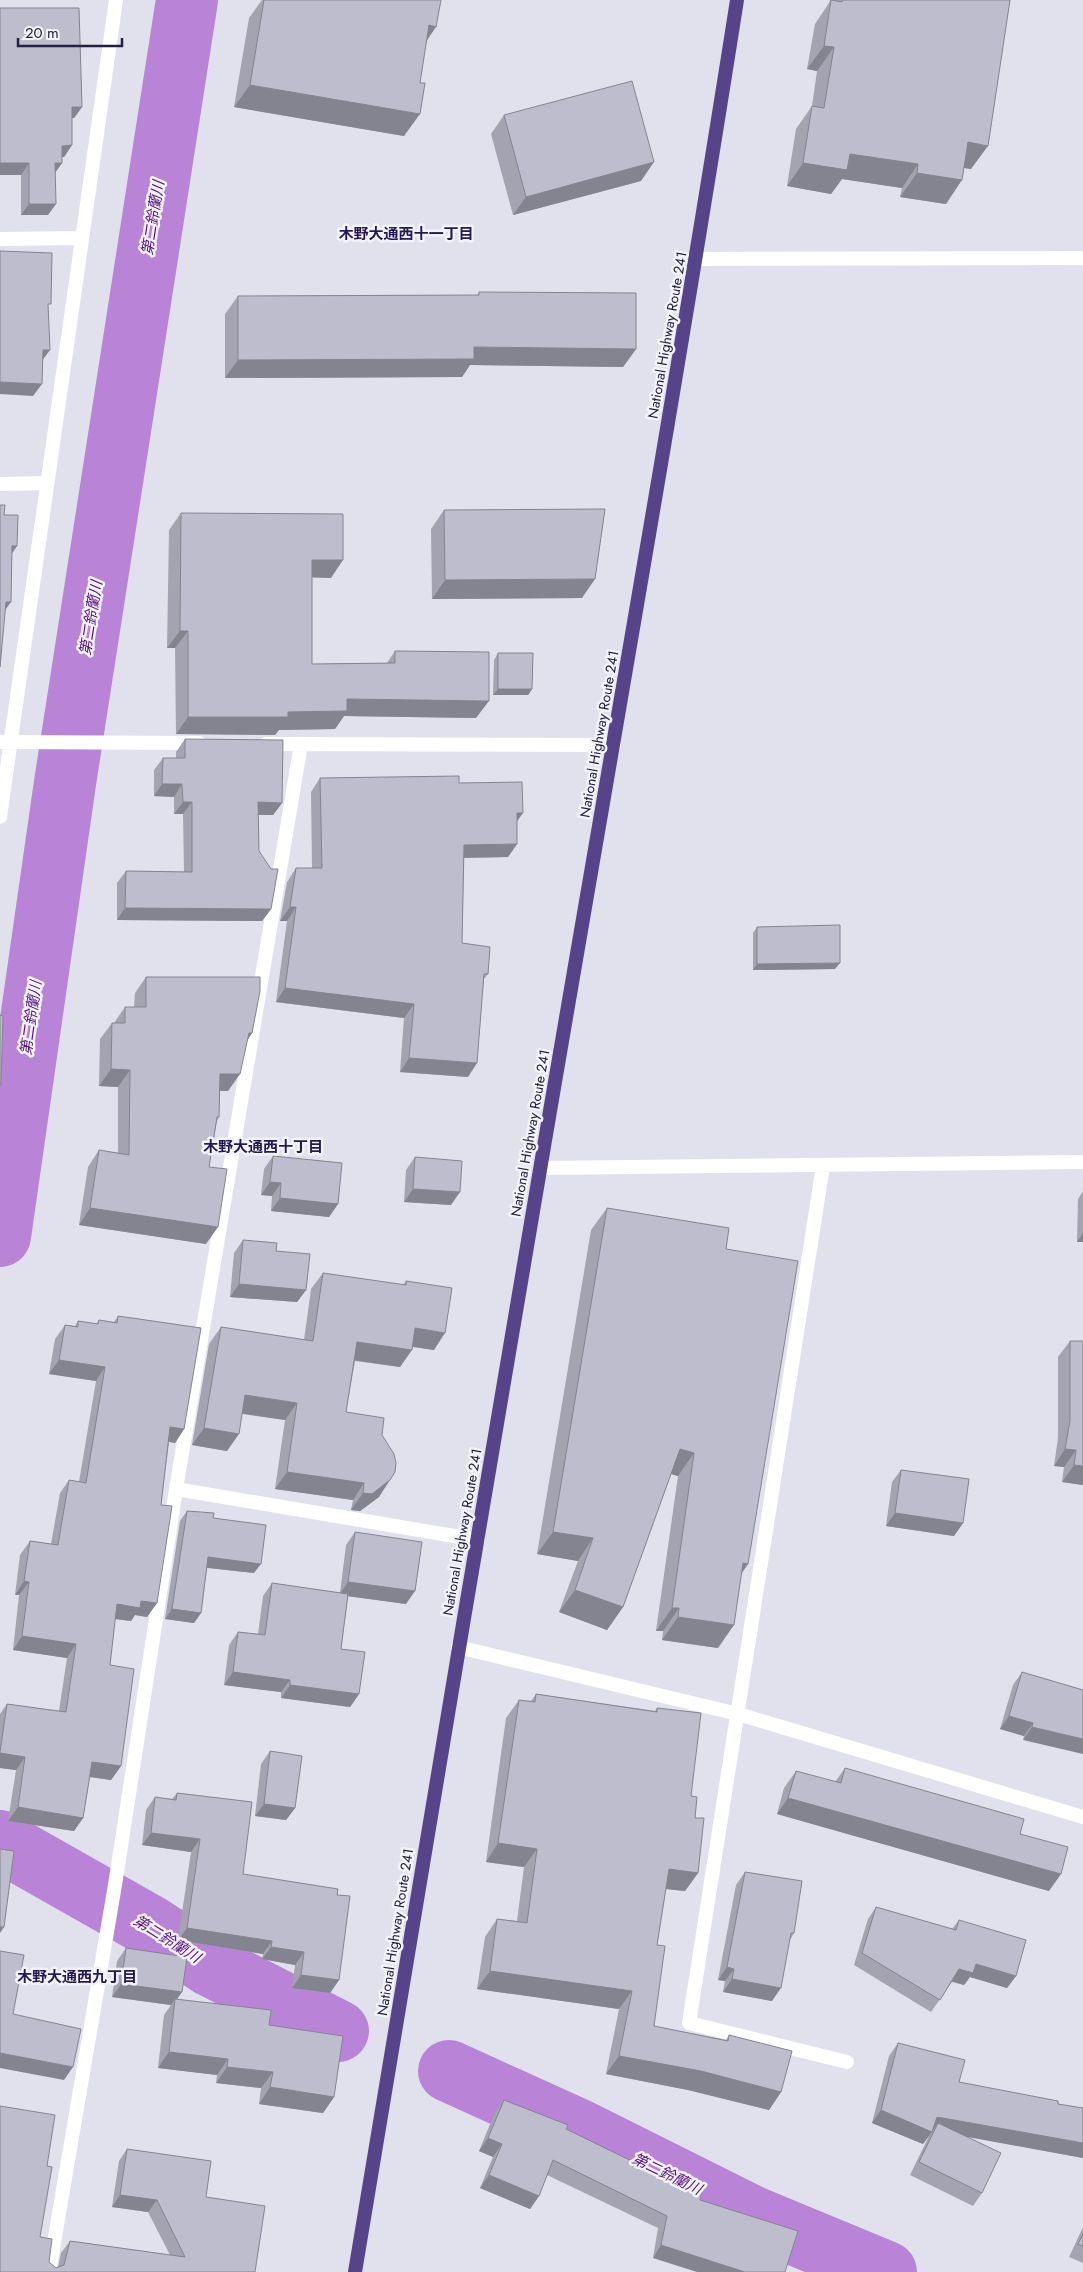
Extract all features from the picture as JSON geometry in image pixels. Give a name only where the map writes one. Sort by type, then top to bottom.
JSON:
[{"type":"highway","name":"National Highway Route 241","points":[[355,2272],[458,1647],[478,1540],[696,259],[737,0]]},
{"type":"street","points":[[0,817],[5,742],[47,483],[116,0]]},
{"type":"street","points":[[0,238],[81,238]]},
{"type":"street","points":[[696,259],[1083,258]]},
{"type":"street","points":[[0,484],[47,483]]},
{"type":"street","points":[[5,742],[211,743]]},
{"type":"street","points":[[251,744],[614,745]]},
{"type":"street","points":[[49,2272],[110,1916],[176,1489],[301,744]]},
{"type":"street","points":[[540,1168],[1083,1162]]},
{"type":"street","points":[[823,1166],[689,2023],[847,2062]]},
{"type":"street","points":[[176,1489],[478,1540]]},
{"type":"street","points":[[458,1647],[738,1714],[1083,1817]]},
{"type":"building","points":[[264,0],[441,0],[436,27],[429,25],[420,83],[425,83],[420,114],[250,85]]},
{"type":"building","points":[[831,0],[842,2],[842,0],[1010,0],[988,146],[968,142],[962,180],[917,173],[918,164],[850,154],[847,170],[803,163],[812,106],[824,108],[834,47],[824,46]]},
{"type":"building","points":[[0,8],[79,8],[82,107],[72,107],[72,145],[62,146],[62,163],[55,163],[56,204],[29,204],[29,163],[0,163]]},
{"type":"building","points":[[632,81],[654,162],[526,197],[504,115]]},
{"type":"building","points":[[0,251],[52,253],[51,304],[48,304],[50,350],[43,350],[42,384],[0,382]]},
{"type":"building","points":[[479,292],[636,293],[636,349],[474,347],[474,359],[238,360],[238,296],[479,295]]},
{"type":"building","points":[[0,505],[5,505],[4,515],[18,515],[17,546],[12,546],[11,602],[6,602],[0,667]]},
{"type":"building","points":[[605,509],[595,579],[445,580],[444,510]]},
{"type":"building","points":[[181,513],[343,514],[343,560],[312,560],[312,664],[395,663],[395,651],[489,652],[489,701],[347,699],[347,711],[288,712],[288,717],[188,717],[188,631],[180,631]]},
{"type":"building","points":[[498,653],[533,653],[532,689],[498,689]]},
{"type":"building","points":[[185,739],[283,740],[282,803],[258,802],[259,851],[271,869],[278,869],[271,909],[125,908],[126,871],[192,872],[192,802],[183,802],[182,784],[162,784],[163,758],[185,758]]},
{"type":"building","points":[[459,776],[459,783],[522,782],[523,813],[517,813],[517,844],[464,845],[462,943],[490,947],[488,974],[484,974],[477,1063],[409,1058],[414,1004],[285,988],[296,907],[290,907],[296,868],[322,868],[320,778]]},
{"type":"building","points":[[840,925],[840,963],[757,964],[757,927]]},
{"type":"building","points":[[146,977],[260,977],[260,991],[252,1033],[249,1033],[240,1074],[220,1074],[219,1117],[217,1117],[209,1167],[227,1169],[218,1227],[90,1208],[99,1150],[129,1155],[130,1070],[111,1069],[112,1023],[125,1023],[125,1007],[146,1007]]},
{"type":"building","points":[[0,1015],[3,1016],[1,1085],[0,1085]]},
{"type":"building","points":[[273,1156],[342,1163],[338,1204],[280,1198],[281,1183],[270,1182]]},
{"type":"building","points":[[415,1157],[462,1161],[460,1192],[413,1189]]},
{"type":"building","points":[[607,1208],[729,1228],[726,1249],[798,1261],[748,1564],[743,1563],[734,1625],[678,1617],[679,1608],[672,1608],[694,1453],[680,1449],[623,1607],[575,1590],[593,1538],[553,1532]]},
{"type":"building","points":[[243,1240],[277,1243],[276,1251],[310,1254],[306,1290],[239,1284]]},
{"type":"building","points":[[323,1273],[406,1285],[406,1281],[452,1288],[445,1333],[415,1328],[412,1350],[357,1342],[346,1412],[384,1418],[382,1435],[394,1454],[396,1463],[395,1472],[390,1480],[372,1494],[363,1493],[364,1483],[287,1472],[297,1403],[245,1395],[239,1434],[204,1428],[221,1327],[313,1341]]},
{"type":"building","points":[[118,1316],[201,1328],[184,1429],[170,1427],[161,1505],[172,1506],[157,1603],[141,1601],[140,1608],[117,1604],[110,1665],[134,1669],[121,1766],[92,1762],[83,1818],[18,1807],[25,1757],[0,1752],[7,1704],[66,1712],[76,1644],[22,1636],[29,1582],[24,1581],[30,1541],[58,1545],[69,1480],[86,1483],[105,1367],[59,1360],[65,1325],[78,1327],[78,1321],[98,1324],[99,1320],[117,1323]]},
{"type":"building","points":[[1070,1341],[1083,1341],[1083,1466],[1074,1465],[1076,1450],[1065,1449],[1070,1421]]},
{"type":"building","points":[[901,1470],[969,1479],[963,1523],[895,1513]]},
{"type":"building","points":[[187,1511],[214,1513],[213,1518],[266,1525],[261,1564],[208,1557],[201,1613],[172,1609]]},
{"type":"building","points":[[355,1532],[422,1542],[415,1591],[348,1582]]},
{"type":"building","points":[[272,1583],[348,1594],[341,1649],[365,1652],[359,1694],[290,1685],[290,1680],[233,1672],[238,1632],[265,1635]]},
{"type":"building","points":[[1022,1672],[1083,1690],[1083,1739],[1032,1727],[1033,1723],[1009,1716]]},
{"type":"building","points":[[536,1694],[657,1712],[657,1708],[701,1713],[691,1796],[697,1797],[695,1818],[704,1818],[698,1873],[669,1869],[657,1945],[665,1946],[654,2026],[728,2041],[729,2035],[792,2051],[781,2092],[701,2071],[619,2056],[632,1991],[490,1971],[497,1919],[527,1923],[537,1849],[498,1843],[519,1700],[535,1702]]},
{"type":"building","points":[[270,1751],[302,1756],[295,1808],[264,1804]]},
{"type":"building","points":[[845,1768],[1024,1819],[1020,1834],[1068,1847],[1061,1874],[788,1798],[796,1771],[841,1783]]},
{"type":"building","points":[[177,1793],[252,1802],[243,1874],[338,1889],[337,1895],[350,1896],[339,1980],[301,1975],[304,1952],[271,1947],[272,1941],[187,1928],[200,1839],[151,1833],[155,1797],[176,1800]]},
{"type":"building","points":[[0,1849],[14,1851],[4,1927],[0,1927]]},
{"type":"building","points":[[745,1872],[802,1881],[794,1933],[791,1933],[781,1988],[732,1979],[734,1969],[727,1967]]},
{"type":"building","points":[[876,1907],[956,1930],[959,1920],[1026,1940],[1016,1976],[976,1964],[973,1973],[959,1969],[940,2000],[862,1953]]},
{"type":"building","points":[[126,1948],[187,1957],[182,1992],[121,1984]]},
{"type":"building","points":[[0,1951],[24,1955],[13,2014],[81,2029],[73,2067],[0,2053]]},
{"type":"building","points":[[175,1999],[271,2010],[269,2025],[343,2036],[334,2097],[270,2087],[273,2072],[227,2067],[228,2059],[169,2052]]},
{"type":"building","points":[[898,2043],[965,2060],[959,2082],[1058,2101],[1058,2104],[1083,2108],[1083,2143],[937,2117],[932,2132],[881,2110]]},
{"type":"building","points":[[504,2100],[568,2125],[566,2129],[687,2188],[702,2190],[700,2200],[798,2231],[785,2272],[745,2272],[661,2245],[667,2216],[553,2160],[539,2196],[489,2175],[502,2144],[488,2138]]},
{"type":"building","points":[[0,2106],[55,2115],[47,2166],[52,2167],[40,2237],[52,2239],[49,2262],[56,2268],[64,2265],[70,2241],[185,2257],[157,2200],[120,2195],[127,2149],[211,2161],[206,2197],[265,2206],[255,2272],[0,2272]]},
{"type":"building","points":[[938,2123],[1001,2153],[982,2193],[919,2162]]},
{"type":"building","points":[[1083,2234],[1083,2246],[1078,2244]]},
{"type":"waterway","name":"第二鈴蘭川","points":[[0,1236],[65,783],[187,0]]},
{"type":"waterway","name":"第二鈴蘭川","points":[[0,1841],[150,1926],[211,1966],[338,2031]]},
{"type":"waterway","name":"第二鈴蘭川","points":[[449,2071],[579,2130],[753,2217],[886,2272]]},
{"type":"district","name":"木野大通西十一丁目","points":[[406,234]]},
{"type":"district","name":"木野大通西十丁目","points":[[263,1147]]},
{"type":"district","name":"木野大通西九丁目","points":[[77,1977]]}]
